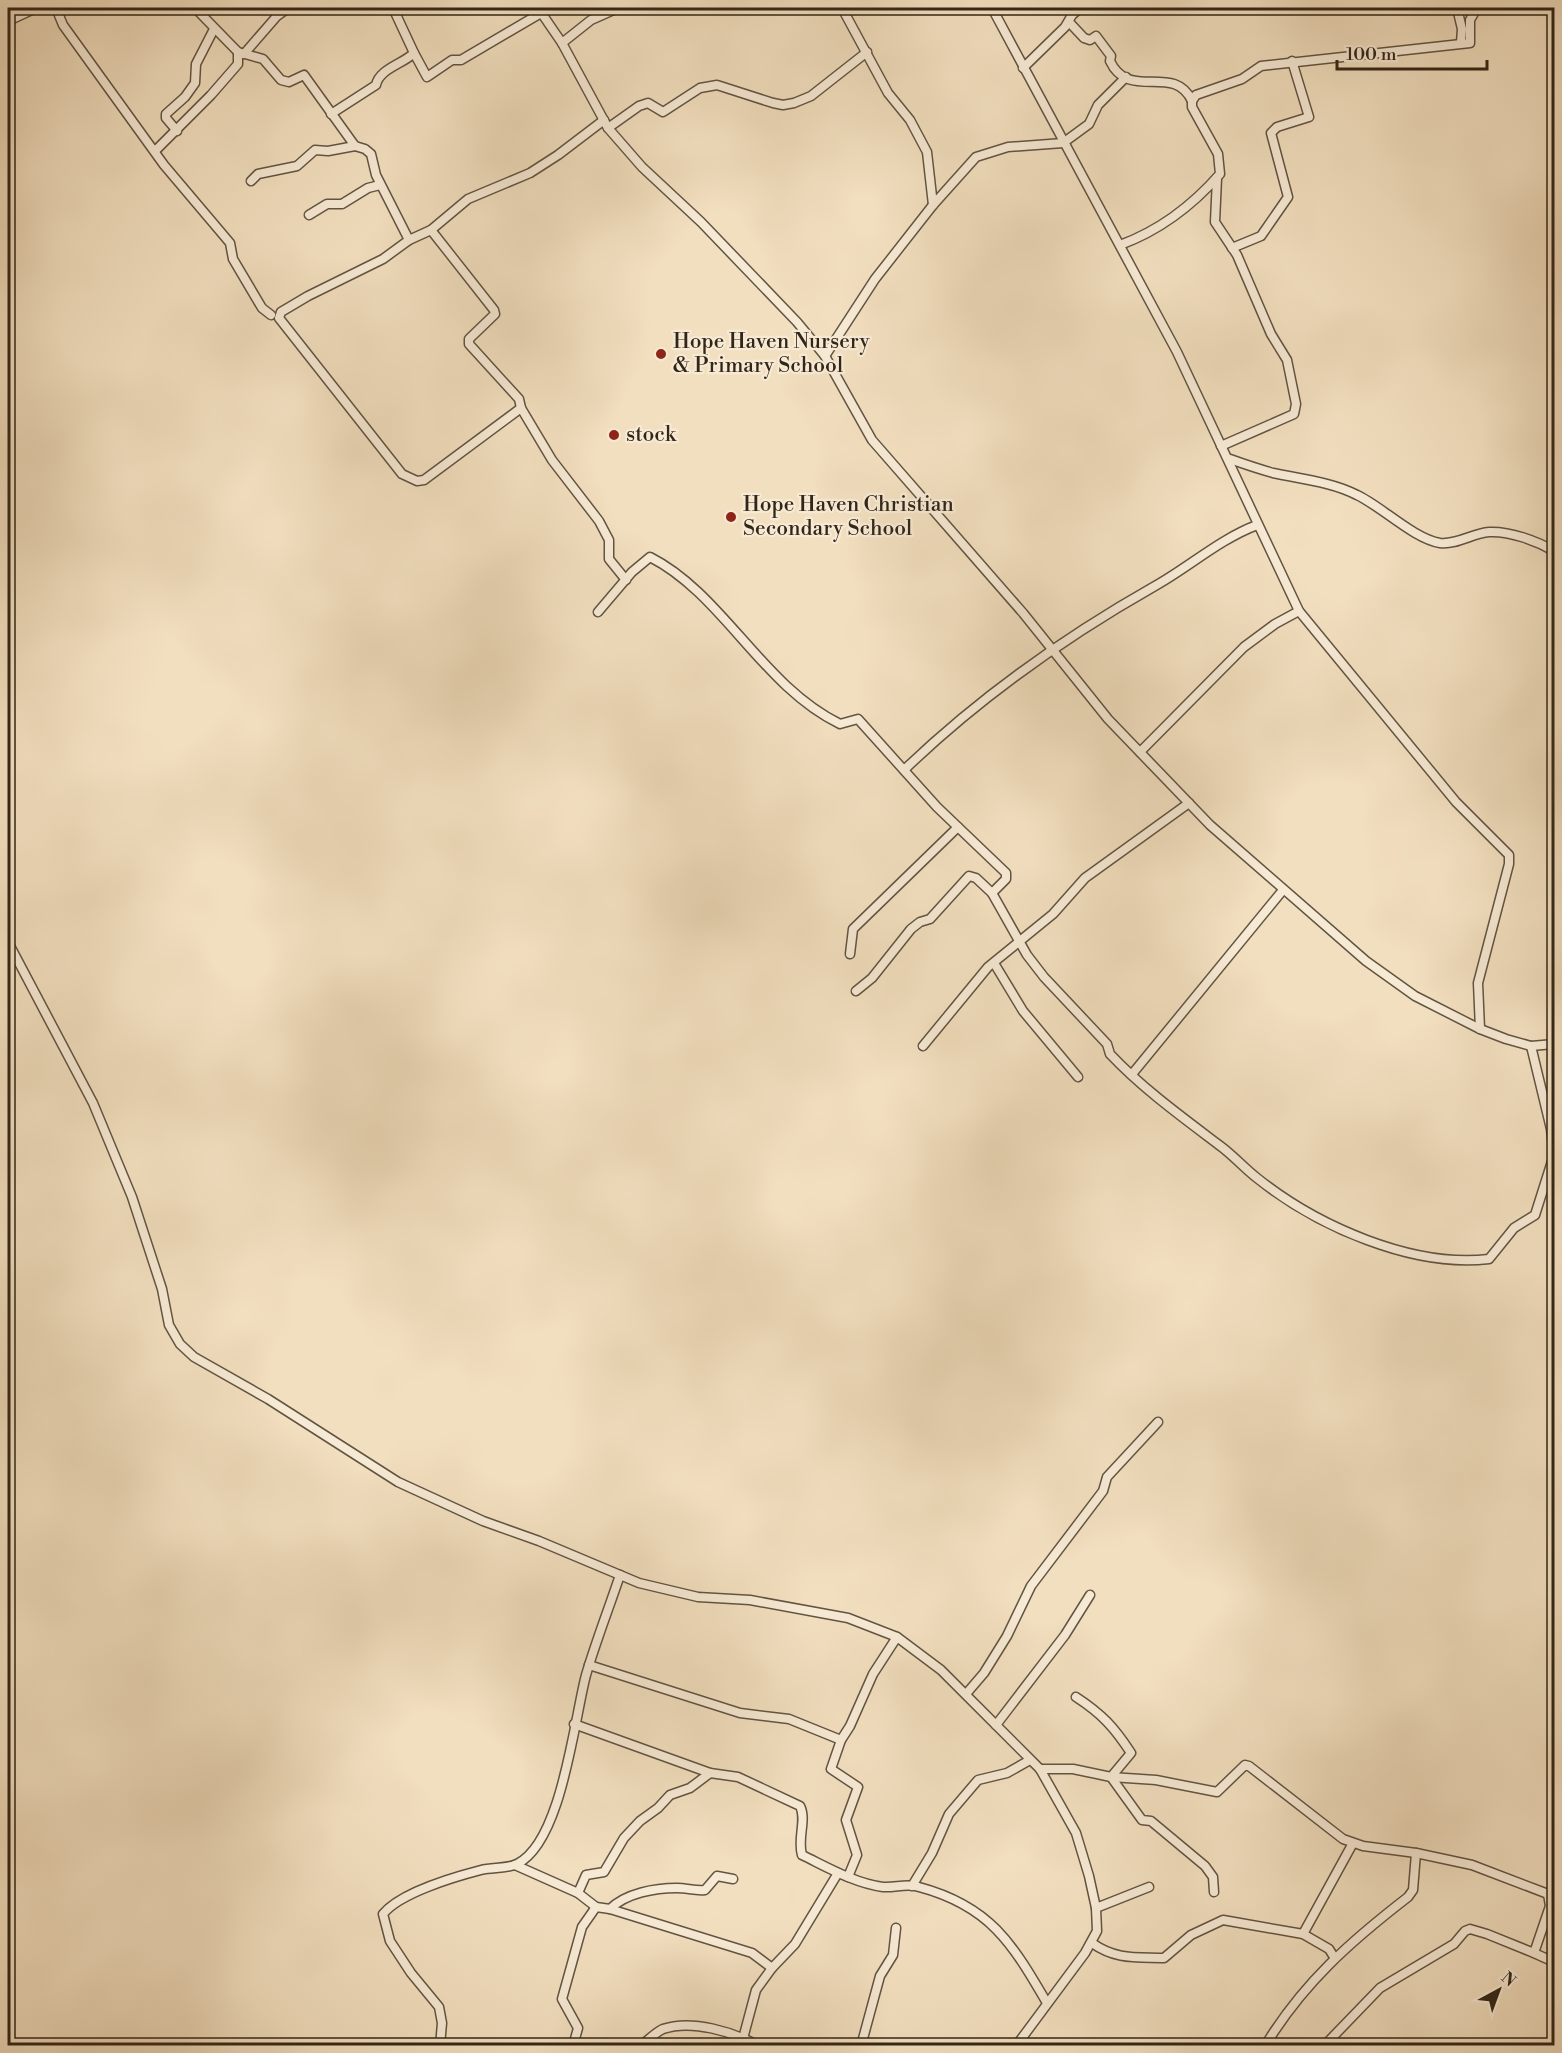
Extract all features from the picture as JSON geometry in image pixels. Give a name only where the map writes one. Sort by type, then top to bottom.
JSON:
[{"type":"street","points":[[8,21],[36,8]]},
{"type":"street","points":[[56,8],[63,25],[155,152],[230,243],[233,259],[262,308],[271,315]]},
{"type":"street","points":[[195,8],[241,53],[263,59],[281,80],[289,82],[304,75],[355,146]]},
{"type":"street","points":[[155,152],[238,64],[241,53],[277,16],[288,8]]},
{"type":"street","points":[[393,8],[427,76],[539,10],[562,42],[606,124],[642,167],[773,294],[825,356],[872,440],[1023,613],[1051,651],[1108,719],[1189,803],[1230,844],[1283,890],[1391,980],[1415,996],[1480,1029],[1531,1046],[1554,1044]]},
{"type":"street","points":[[562,42],[591,20],[618,8]]},
{"type":"street","points":[[842,8],[888,93],[910,120],[927,152],[933,205]]},
{"type":"street","points":[[992,8],[1177,352],[1221,446],[1230,459],[1257,525],[1299,611],[1456,802],[1509,855],[1509,864],[1478,983],[1480,1029]]},
{"type":"street","points":[[1023,68],[1080,8]]},
{"type":"street","points":[[1457,8],[1462,29],[1461,43]]},
{"type":"street","points":[[1221,446],[1294,414],[1296,404],[1287,360],[1271,334],[1232,248],[1215,222],[1216,178],[1221,166],[1218,154],[1192,107],[1192,101],[1196,95],[1242,79],[1261,66],[1430,45],[1450,46],[1470,43],[1470,20],[1475,9]]},
{"type":"street","points":[[1069,22],[1084,38],[1098,38],[1111,56],[1110,61],[1115,71],[1146,84],[1170,81],[1181,86],[1192,101]]},
{"type":"street","points":[[177,131],[166,118],[166,114],[195,83],[196,64],[214,29]]},
{"type":"street","points":[[521,408],[424,480],[417,481],[402,474],[370,437],[347,403],[281,323],[279,318],[281,312],[383,259],[409,240],[431,230],[468,199],[530,173],[606,124],[639,106],[648,103],[663,112],[700,88],[717,85],[773,103],[783,105],[794,103],[811,96],[867,52]]},
{"type":"street","points":[[331,114],[376,85],[377,79],[384,72],[414,53]]},
{"type":"street","points":[[1232,248],[1261,236],[1288,197],[1271,133],[1277,126],[1309,117],[1292,61]]},
{"type":"street","points":[[825,356],[874,279],[933,205],[982,153],[1008,147],[1064,143],[1089,124],[1098,105],[1126,77]]},
{"type":"street","points":[[251,181],[258,174],[297,166],[315,150],[328,152],[355,146],[365,149],[371,154],[380,185],[409,240]]},
{"type":"street","points":[[1120,245],[1147,235],[1181,213],[1216,178]]},
{"type":"street","points":[[309,215],[327,204],[342,204],[368,188],[380,185]]},
{"type":"street","points":[[431,230],[494,310],[493,317],[469,339],[469,344],[519,399],[521,408],[552,460],[599,521],[609,540],[609,559],[626,580]]},
{"type":"street","points":[[1230,459],[1270,472],[1343,489],[1371,502],[1397,522],[1438,543],[1449,543],[1488,532],[1516,536],[1554,551]]},
{"type":"street","points":[[904,770],[1016,675],[1129,600],[1202,558],[1234,535],[1257,525]]},
{"type":"street","points":[[598,612],[646,557],[660,562],[703,597],[770,672],[834,721],[840,724],[858,719],[957,827],[1006,873],[1006,879],[992,893]]},
{"type":"street","points":[[1140,752],[1244,647],[1275,624],[1299,611]]},
{"type":"street","points":[[923,1046],[994,963],[1053,914],[1085,878],[1189,803]]},
{"type":"street","points":[[850,954],[853,928],[957,827]]},
{"type":"street","points":[[856,991],[872,978],[911,929],[920,922],[930,919],[969,876],[976,878],[992,893],[1019,942],[1044,977],[1107,1044],[1110,1054],[1257,1178],[1332,1224],[1369,1240],[1428,1257],[1463,1262],[1489,1259],[1514,1228],[1535,1215],[1544,1190],[1554,1155],[1531,1046]]},
{"type":"street","points":[[1132,1073],[1283,890]]},
{"type":"street","points":[[8,942],[93,1103],[132,1197],[162,1289],[169,1325],[180,1344],[194,1357],[291,1412],[398,1482],[483,1521],[539,1541],[639,1583],[698,1597],[750,1600],[848,1618],[897,1637],[934,1664],[1040,1769],[1076,1833],[1096,1908],[1097,1931],[1092,1943],[1016,2046]]},
{"type":"street","points":[[994,963],[1023,1011],[1078,1077]]},
{"type":"street","points":[[966,1694],[984,1673],[1007,1635],[1031,1586],[1107,1485],[1107,1477],[1158,1422]]},
{"type":"street","points":[[440,2046],[442,2024],[439,2007],[411,1973],[390,1941],[383,1914],[403,1898],[481,1870],[515,1865],[527,1857],[538,1842],[560,1794],[589,1665],[620,1575]]},
{"type":"street","points":[[996,1725],[1065,1635],[1090,1595]]},
{"type":"street","points":[[848,1877],[857,1855],[846,1820],[858,1787],[831,1769],[841,1740],[850,1726],[873,1674],[897,1637]]},
{"type":"street","points":[[589,1665],[740,1713],[789,1719],[841,1740]]},
{"type":"street","points":[[1076,1696],[1103,1715],[1115,1727],[1131,1753],[1111,1777]]},
{"type":"street","points":[[574,1724],[710,1773],[738,1777],[800,1806],[802,1817],[799,1840],[802,1855],[848,1877],[885,1887],[912,1886],[978,1911],[1010,1944],[1047,2003]]},
{"type":"street","points":[[912,1886],[932,1853],[949,1814],[978,1780],[1006,1773],[1030,1760]]},
{"type":"street","points":[[1040,1769],[1073,1769],[1111,1777],[1156,1780],[1217,1792],[1245,1765],[1249,1766],[1311,1817],[1343,1839],[1353,1843],[1472,1865],[1548,1894],[1550,1906],[1534,1953]]},
{"type":"street","points":[[578,1893],[586,1875],[604,1872],[624,1838],[640,1821],[670,1796],[690,1788],[710,1773]]},
{"type":"street","points":[[1111,1777],[1142,1820],[1151,1821],[1205,1866],[1213,1877],[1214,1892]]},
{"type":"street","points":[[1303,1934],[1353,1843]]},
{"type":"street","points":[[1266,2046],[1278,2024],[1334,1957],[1408,1897],[1413,1890],[1416,1853]]},
{"type":"street","points":[[515,1865],[578,1893],[596,1907],[610,1909],[752,1953],[772,1968]]},
{"type":"street","points":[[742,2041],[756,1990],[772,1968],[795,1944],[838,1873]]},
{"type":"street","points":[[610,1909],[617,1902],[653,1890],[680,1888],[691,1892],[705,1890],[717,1876],[733,1879]]},
{"type":"street","points":[[1096,1908],[1149,1887]]},
{"type":"street","points":[[573,2046],[578,2028],[562,1999],[582,1927],[596,1907]]},
{"type":"street","points":[[1092,1943],[1106,1953],[1128,1959],[1164,1958],[1191,1935],[1223,1920],[1303,1934],[1329,1949],[1334,1957]]},
{"type":"street","points":[[861,2046],[880,1977],[893,1955],[896,1928]]},
{"type":"street","points":[[1324,2046],[1380,1988],[1454,1944],[1465,1930],[1470,1929],[1487,1934],[1554,1962]]},
{"type":"street","points":[[641,2046],[662,2030],[678,2027],[710,2029],[759,2046]]},
{"type":"place","name":"Hope Haven Nursery & Primary School","points":[[661,354]]},
{"type":"place","name":"stock","points":[[614,435]]},
{"type":"place","name":"Hope Haven Christian Secondary School","points":[[731,517]]}]
